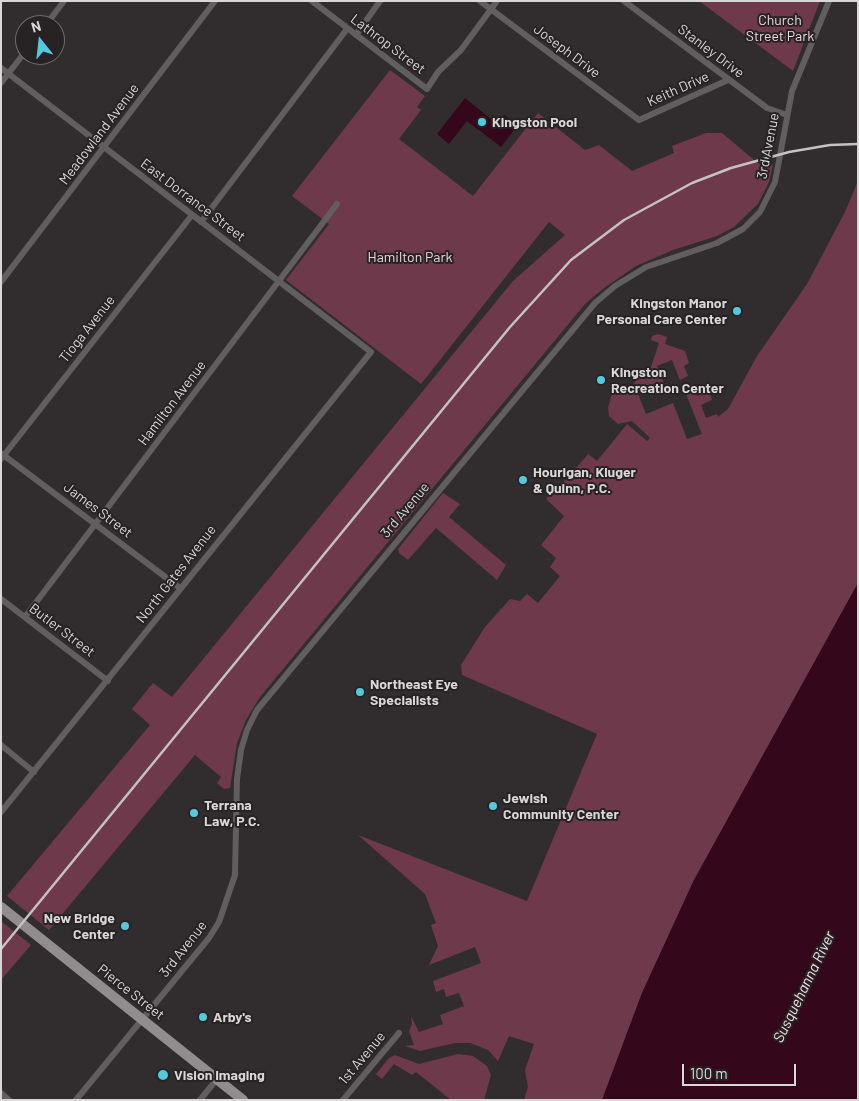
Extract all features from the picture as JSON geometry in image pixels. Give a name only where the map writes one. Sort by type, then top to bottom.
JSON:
[{"type":"main road","name":"Pierce Street","points":[[1,907],[243,1100]]},
{"type":"street","points":[[54,15],[64,1]]},
{"type":"street","name":"Meadowland Avenue","points":[[1,282],[215,1]]},
{"type":"street","name":"Lathrop Street","points":[[312,1],[426,89],[438,72],[461,50],[491,10]]},
{"type":"street","points":[[356,35],[380,1]]},
{"type":"street","name":"Joseph Drive","points":[[480,1],[639,120]]},
{"type":"street","points":[[491,10],[497,1]]},
{"type":"street","name":"Stanley Drive","points":[[624,1],[767,108],[787,115]]},
{"type":"street","name":"3rd Avenue","points":[[76,1100],[209,938],[225,908],[235,875],[237,779],[241,750],[251,722],[266,697],[595,303],[615,286],[646,267],[734,235],[760,212],[775,182],[787,115],[797,77],[829,1]]},
{"type":"street","points":[[201,222],[347,29]]},
{"type":"street","points":[[1,83],[15,65]]},
{"type":"street","name":"East Dorrance Street","points":[[1,68],[371,352]]},
{"type":"street","name":"Keith Drive","points":[[639,120],[728,80]]},
{"type":"street","name":"Hamilton Avenue","points":[[25,617],[337,204]]},
{"type":"street","name":"Tioga Avenue","points":[[2,456],[192,215]]},
{"type":"street","name":"North Gates Avenue","points":[[1,812],[371,352]]},
{"type":"street","name":"James Street","points":[[2,456],[180,588]]},
{"type":"street","name":"Butler Street","points":[[1,599],[108,681]]},
{"type":"street","points":[[1,745],[34,772]]},
{"type":"street","name":"1st Avenue","points":[[343,1100],[399,1033]]},
{"type":"street","points":[[200,1100],[217,1079]]},
{"type":"street","points":[[1,1094],[9,1100]]},
{"type":"green space","name":"Church Street Park","points":[[699,1],[820,1],[793,71]]},
{"type":"green space","name":"Hamilton Park","points":[[390,70],[425,96],[417,107],[421,110],[399,139],[473,196],[538,113],[585,150],[599,145],[632,171],[674,153],[672,146],[706,133],[722,133],[759,164],[767,167],[773,164],[769,182],[758,204],[734,227],[717,236],[673,250],[636,266],[585,304],[260,697],[246,720],[237,743],[230,788],[224,789],[217,783],[221,777],[195,755],[49,930],[7,896],[150,725],[132,709],[153,683],[172,697],[513,281],[565,235],[549,222],[421,384],[286,280],[329,224],[292,196]]},
{"type":"green space","points":[[858,181],[858,583],[694,880],[642,993],[602,1100],[524,1100],[528,1087],[525,1070],[534,1044],[509,1036],[498,1061],[488,1050],[470,1043],[455,1043],[420,1051],[405,1046],[414,1045],[409,1031],[412,1024],[411,1016],[419,1032],[443,1024],[440,1015],[464,1006],[459,993],[446,997],[444,989],[436,992],[433,981],[481,963],[475,947],[429,965],[438,946],[431,925],[436,923],[425,894],[358,835],[527,901],[597,734],[462,675],[461,665],[485,627],[510,599],[520,601],[527,594],[538,603],[560,576],[550,567],[556,558],[541,545],[564,516],[546,499],[557,486],[566,480],[588,454],[597,461],[627,424],[647,441],[650,438],[632,421],[618,424],[609,416],[608,408],[612,393],[618,394],[620,389],[631,393],[637,376],[647,379],[659,343],[651,340],[652,336],[658,334],[667,337],[665,344],[685,351],[689,363],[684,366],[688,376],[680,380],[672,360],[657,366],[664,383],[638,394],[646,414],[673,403],[687,439],[702,434],[686,394],[695,390],[697,396],[709,391],[712,400],[701,405],[706,418],[717,414],[718,417],[728,409],[757,356],[807,284],[845,212]]},
{"type":"green space","points":[[443,493],[460,504],[449,517],[506,565],[497,580],[436,528],[408,560],[399,553],[398,549]]},
{"type":"green space","points":[[1,921],[31,945],[1,980]]},
{"type":"green space","points":[[458,1054],[473,1056],[487,1066],[491,1075],[484,1100],[451,1100],[416,1072],[412,1075],[394,1064],[382,1079],[376,1074],[389,1058],[395,1055],[419,1064]]},
{"type":"water","name":"Kingston Pool","points":[[465,98],[497,124],[504,115],[518,125],[501,147],[467,121],[449,144],[437,134]]},
{"type":"water","name":"Susquehanna River","points":[[858,583],[858,1100],[602,1100],[642,993],[694,880]]},
{"type":"railway","points":[[1,949],[510,327],[571,260],[624,220],[692,183],[731,168],[789,152],[830,145],[858,144]]},
{"type":"place","name":"Kingston Pool","points":[[482,122]]},
{"type":"place","name":"Kingston Manor Personal Care Center","points":[[737,311]]},
{"type":"place","name":"Kingston Recreation Center","points":[[601,380]]},
{"type":"place","name":"Hourigan, Kluger & Quinn, P.C.","points":[[523,480]]},
{"type":"place","name":"Northeast Eye Specialists","points":[[360,692]]},
{"type":"place","name":"Jewish Community Center","points":[[493,806]]},
{"type":"place","name":"Terrana Law, P.C.","points":[[194,813]]},
{"type":"place","name":"New Bridge Center","points":[[125,926]]},
{"type":"place","name":"Arby's","points":[[203,1017]]},
{"type":"place","name":"Vision Imaging","points":[[163,1075]]}]
